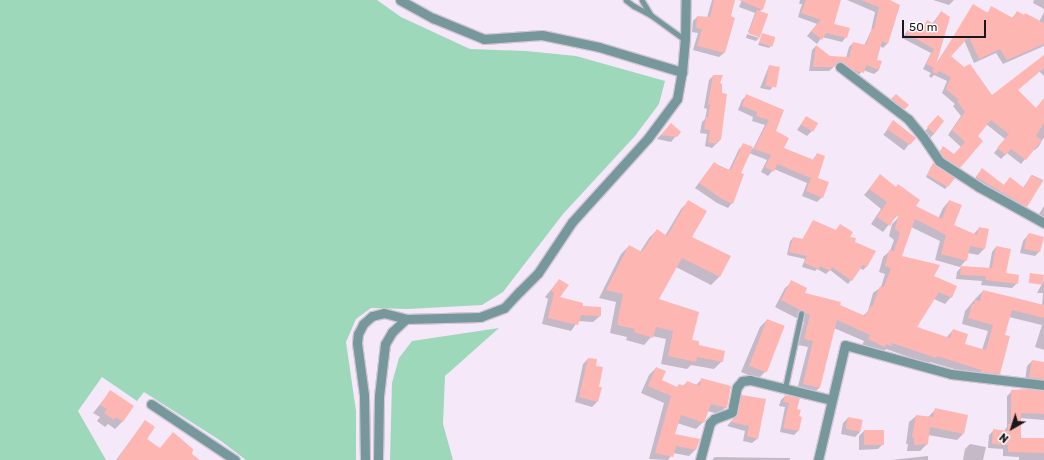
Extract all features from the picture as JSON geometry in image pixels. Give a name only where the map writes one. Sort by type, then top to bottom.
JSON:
[{"type":"street","points":[[400,0],[433,18],[484,39],[542,35],[599,47],[682,72]]},
{"type":"street","points":[[365,460],[364,395],[357,343],[358,334],[363,324],[372,316],[384,313],[406,319],[480,317],[504,308],[538,273],[572,222],[648,138],[677,99],[682,72],[685,39],[686,0]]},
{"type":"street","points":[[840,66],[908,119],[923,137],[939,161],[979,187],[1044,223]]},
{"type":"street","points":[[378,460],[379,396],[385,344],[392,332],[406,319]]},
{"type":"street","points":[[818,460],[845,345],[951,374],[1044,385]]},
{"type":"street","points":[[700,460],[710,423],[714,418],[732,412],[738,387],[742,381],[750,380],[832,400]]},
{"type":"street","points":[[364,395],[379,396]]},
{"type":"street","points":[[151,404],[235,460]]},
{"type":"lane","points":[[626,0],[651,15],[685,39]]},
{"type":"lane","points":[[642,0],[651,15]]},
{"type":"lane","points":[[785,388],[801,314]]},
{"type":"green space","points":[[0,0],[377,0],[401,17],[470,49],[526,51],[576,56],[665,81],[659,104],[635,136],[563,214],[503,292],[482,305],[408,309],[371,308],[356,319],[346,342],[356,411],[356,460],[246,460],[221,441],[144,392],[137,401],[102,377],[78,411],[106,460],[0,460]]},
{"type":"green space","points":[[499,328],[445,376],[443,424],[453,460],[390,460],[392,383],[399,358],[412,341]]},
{"type":"building","points":[[714,0],[735,0],[731,16],[735,18],[725,53],[697,46],[702,29],[696,28],[697,16],[710,17]]},
{"type":"building","points":[[739,0],[766,0],[763,10]]},
{"type":"building","points":[[806,0],[841,0],[834,24],[850,28],[847,38],[826,33],[822,40],[811,31],[821,20],[801,13]]},
{"type":"building","points":[[861,0],[890,0],[900,5],[888,44],[882,41],[877,60],[882,61],[879,70],[866,65],[864,73],[853,70],[840,61],[836,63],[834,67],[813,67],[816,45],[830,56],[849,57],[853,42],[866,45],[872,29],[874,29],[879,7]]},
{"type":"building","points":[[973,4],[988,13],[991,6],[1013,18],[1017,11],[1024,15],[1025,13],[1044,23],[1044,44],[1007,60],[1000,49],[979,59],[969,37],[951,56],[964,67],[970,64],[992,95],[1044,55],[1044,68],[1018,90],[1036,108],[1044,98],[1044,123],[1036,136],[1042,140],[1026,160],[1011,149],[1006,155],[997,148],[1009,134],[991,120],[978,136],[983,141],[960,168],[943,157],[940,152],[943,146],[954,154],[965,142],[952,130],[965,112],[957,101],[959,100],[946,89],[951,77],[939,71],[936,74],[932,71],[934,68],[926,64],[934,49],[906,33],[911,24],[922,31],[927,20],[934,24],[941,11],[950,17],[936,65]]},
{"type":"building","points":[[757,10],[768,14],[760,38],[748,33]]},
{"type":"building","points":[[762,33],[775,37],[772,47],[759,43]]},
{"type":"building","points":[[769,65],[780,67],[776,88],[765,86]]},
{"type":"building","points":[[713,75],[723,75],[720,83],[722,84],[722,93],[727,94],[721,140],[718,140],[717,144],[708,142],[710,130],[704,129],[710,105],[708,104]]},
{"type":"building","points":[[746,94],[784,110],[776,131],[789,138],[784,148],[814,160],[817,153],[825,156],[818,178],[829,182],[823,198],[806,191],[811,178],[777,164],[774,172],[765,167],[771,155],[754,149],[769,120],[756,116],[757,112],[742,106]]},
{"type":"building","points":[[896,94],[909,105],[905,109],[891,99]]},
{"type":"building","points":[[938,115],[944,121],[934,134],[927,127]]},
{"type":"building","points":[[806,116],[818,123],[813,132],[801,125]]},
{"type":"building","points":[[893,120],[916,138],[910,145],[887,129]]},
{"type":"building","points":[[671,123],[681,132],[677,137],[661,135]]},
{"type":"building","points":[[743,143],[753,147],[741,173],[744,174],[733,204],[722,199],[699,183],[714,162],[721,167],[731,170]]},
{"type":"building","points":[[933,163],[955,178],[948,187],[927,175]]},
{"type":"building","points":[[982,168],[1004,185],[1010,177],[1024,188],[1031,175],[1043,181],[1027,207],[976,177]]},
{"type":"building","points":[[880,174],[896,187],[898,184],[920,200],[916,206],[942,219],[949,200],[962,205],[954,225],[977,235],[979,227],[989,229],[985,249],[970,246],[967,261],[941,254],[946,235],[915,219],[902,256],[940,265],[934,276],[957,286],[952,298],[939,292],[917,327],[950,338],[953,329],[968,334],[965,344],[986,350],[993,325],[968,318],[972,304],[974,304],[975,300],[980,301],[983,290],[1044,305],[1044,318],[1012,310],[1005,335],[1010,336],[1000,374],[981,372],[981,370],[937,356],[936,358],[892,343],[891,346],[886,344],[885,347],[868,339],[870,335],[837,320],[820,388],[803,384],[813,341],[804,339],[810,315],[781,300],[791,280],[807,288],[805,293],[841,302],[840,305],[865,316],[871,306],[872,307],[880,286],[884,287],[891,268],[885,266],[889,250],[894,251],[900,233],[895,229],[898,216],[896,215],[890,226],[877,217],[887,202],[869,189]]},
{"type":"building","points":[[688,200],[707,211],[692,237],[731,256],[720,277],[682,258],[659,299],[699,312],[692,340],[699,341],[699,345],[725,351],[723,362],[697,357],[696,362],[668,356],[673,331],[656,327],[653,338],[634,332],[635,329],[617,325],[623,294],[606,290],[629,245],[642,252],[657,229],[667,236]]},
{"type":"building","points":[[813,220],[836,230],[840,224],[853,232],[850,237],[856,238],[855,242],[876,251],[867,267],[863,265],[852,281],[832,267],[830,271],[820,266],[819,269],[804,263],[807,256],[789,252],[793,237],[803,239]]},
{"type":"building","points":[[1029,233],[1044,237],[1040,252],[1024,249]]},
{"type":"building","points":[[996,246],[1011,249],[1006,273],[1019,275],[1018,284],[985,280],[986,276],[960,275],[961,266],[992,268]]},
{"type":"building","points":[[1030,273],[1044,275],[1042,285],[1029,283]]},
{"type":"building","points":[[559,279],[569,285],[560,297],[583,303],[583,306],[601,307],[601,316],[581,315],[578,325],[548,318],[554,293],[551,291]]},
{"type":"building","points":[[767,319],[785,326],[767,372],[749,366]]},
{"type":"building","points":[[588,358],[597,359],[596,366],[603,367],[599,387],[602,387],[598,402],[579,397]]},
{"type":"building","points":[[1032,360],[1044,362],[1044,379],[1029,377]]},
{"type":"building","points":[[656,367],[666,371],[662,380],[677,387],[679,384],[685,386],[687,381],[700,386],[701,378],[731,386],[727,408],[711,404],[704,423],[681,415],[675,434],[700,439],[696,450],[676,446],[673,457],[655,453],[671,396],[648,386]]},
{"type":"building","points":[[1028,389],[1044,391],[1044,414],[1021,413],[1021,438],[1044,438],[1044,453],[1008,452],[1008,445],[992,444],[993,429],[1008,431],[1008,424],[1011,424],[1011,390]]},
{"type":"building","points":[[110,390],[134,406],[123,422],[116,417],[114,420],[104,413],[107,409],[100,405]]},
{"type":"building","points":[[742,395],[766,399],[758,439],[747,436],[749,426],[731,422],[738,414]]},
{"type":"building","points":[[785,395],[800,398],[797,409],[801,410],[799,416],[802,417],[799,431],[783,428],[789,403],[783,402]]},
{"type":"building","points":[[935,408],[968,415],[964,434],[930,427],[928,444],[914,445],[914,438],[912,437],[916,415],[933,417]]},
{"type":"building","points":[[848,417],[863,420],[860,432],[846,429]]},
{"type":"building","points":[[145,420],[155,427],[147,439],[160,448],[173,432],[193,449],[192,454],[200,460],[117,460]]},
{"type":"building","points":[[864,430],[884,430],[884,445],[864,445]]}]
